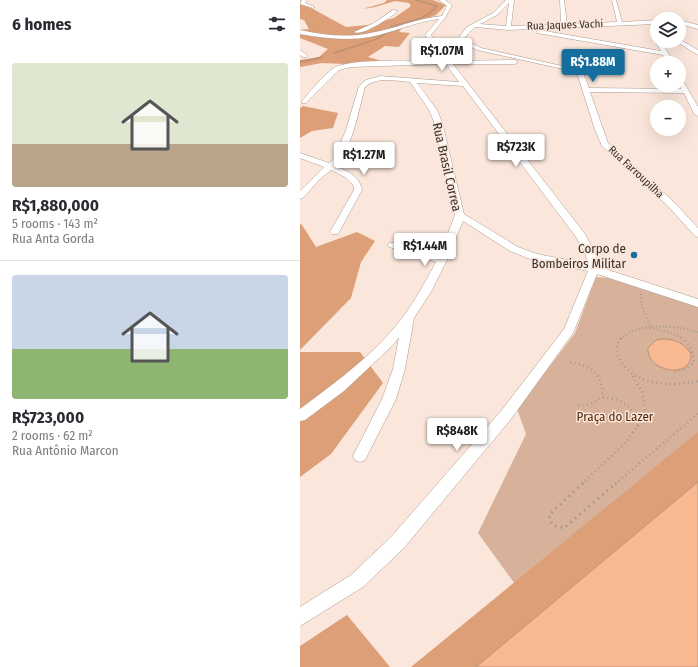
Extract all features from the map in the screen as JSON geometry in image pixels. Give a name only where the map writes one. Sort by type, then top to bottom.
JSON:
[{"type":"street","points":[[305,0],[302,3],[313,7]]},
{"type":"street","points":[[300,617],[357,581],[397,543],[506,415],[569,330],[594,269],[590,253],[581,236],[428,35],[449,11],[450,5],[441,0]]},
{"type":"street","points":[[472,25],[496,13],[510,0]]},
{"type":"street","points":[[510,0],[508,28],[666,54]]},
{"type":"street","points":[[562,0],[564,25]]},
{"type":"street","points":[[614,0],[620,23]]},
{"type":"street","points":[[328,37],[344,35],[368,28],[395,11]]},
{"type":"street","points":[[300,32],[328,37],[346,38],[372,35],[424,19],[443,17]]},
{"type":"street","name":"Rua Jaques Vachi","points":[[472,25],[508,28],[620,23],[649,25]]},
{"type":"street","points":[[686,23],[698,27]]},
{"type":"street","name":"Rua Farroupilha","points":[[472,25],[465,31],[462,37],[465,42],[470,45],[534,62],[574,70],[581,75],[605,144],[670,203],[698,234]]},
{"type":"street","points":[[686,45],[696,50]]},
{"type":"street","points":[[663,48],[666,54]]},
{"type":"street","points":[[300,52],[305,56]]},
{"type":"street","points":[[304,102],[337,68],[343,66],[382,63],[534,62]]},
{"type":"street","points":[[300,196],[316,178],[338,159],[350,130],[362,86],[368,81],[380,78],[464,84]]},
{"type":"street","name":"Rua Brasil Correa","points":[[300,416],[340,386],[390,341],[425,292],[442,260],[460,215],[438,122],[433,110],[412,80]]},
{"type":"street","points":[[586,90],[650,91]]},
{"type":"street","points":[[686,92],[698,114]]},
{"type":"street","points":[[300,155],[330,167],[351,178],[357,183],[358,190],[335,232]]},
{"type":"street","points":[[460,215],[514,249],[534,257],[594,269],[698,303]]},
{"type":"street","points":[[393,245],[442,260]]},
{"type":"street","points":[[360,456],[389,400],[399,369],[409,316]]},
{"type":"path","points":[[637,283],[642,306],[651,328]]},
{"type":"path","points":[[698,332],[676,327],[651,328],[639,330],[620,339],[616,346],[618,357],[622,366],[639,383],[645,402],[646,414],[638,428],[605,462],[549,515],[552,525],[564,528],[698,414]]},
{"type":"path","points":[[651,328],[677,336],[685,340],[693,348],[694,363],[685,369],[675,371]]},
{"type":"path","points":[[570,362],[580,363],[590,367],[598,374],[602,381],[602,397],[592,403],[578,406]]},
{"type":"path","points":[[631,374],[662,384],[678,384],[698,381]]},
{"type":"path","points":[[602,397],[620,400],[629,406],[636,414],[638,428]]},
{"type":"green space","name":"Praça do Lazer","points":[[596,277],[608,278],[698,307],[698,453],[530,605],[478,533],[526,434],[517,409],[575,333]]},
{"type":"shaded area","points":[[387,0],[433,0],[446,5],[436,15],[402,28],[399,32],[410,33],[399,47],[385,46],[368,57],[382,61],[346,64],[322,63],[300,67],[300,60],[319,57],[328,49],[300,38],[300,30],[309,29],[304,20],[300,19],[300,4],[313,9],[346,27],[368,25],[394,18],[411,6],[409,3],[395,1],[362,9],[384,3]]},
{"type":"shaded area","points":[[303,106],[338,113],[333,128],[312,131],[300,138],[300,108]]},
{"type":"shaded area","points":[[300,224],[316,247],[357,232],[375,241],[361,262],[351,298],[300,350]]},
{"type":"shaded area","points":[[662,339],[679,342],[689,350],[691,354],[689,362],[684,367],[677,370],[669,370],[654,363],[649,356],[648,348],[656,340]]},
{"type":"shaded area","points":[[300,352],[360,352],[383,383],[331,454],[300,477]]},
{"type":"shaded area","points":[[698,432],[698,482],[476,667],[411,667]]},
{"type":"shaded area","points":[[698,482],[698,667],[476,667]]},
{"type":"shaded area","points":[[347,615],[390,667],[300,667],[300,646]]},
{"type":"waterway","points":[[390,27],[422,17],[433,11],[437,6],[416,0]]},
{"type":"waterway","points":[[334,53],[374,40],[391,31]]},
{"type":"waterway","points":[[315,59],[322,57]]},
{"type":"waterway","points":[[315,59],[320,58]]},
{"type":"waterway","points":[[300,62],[315,59]]},
{"type":"place","name":"Corpo de Bombeiros Militar","points":[[634,255]]}]
